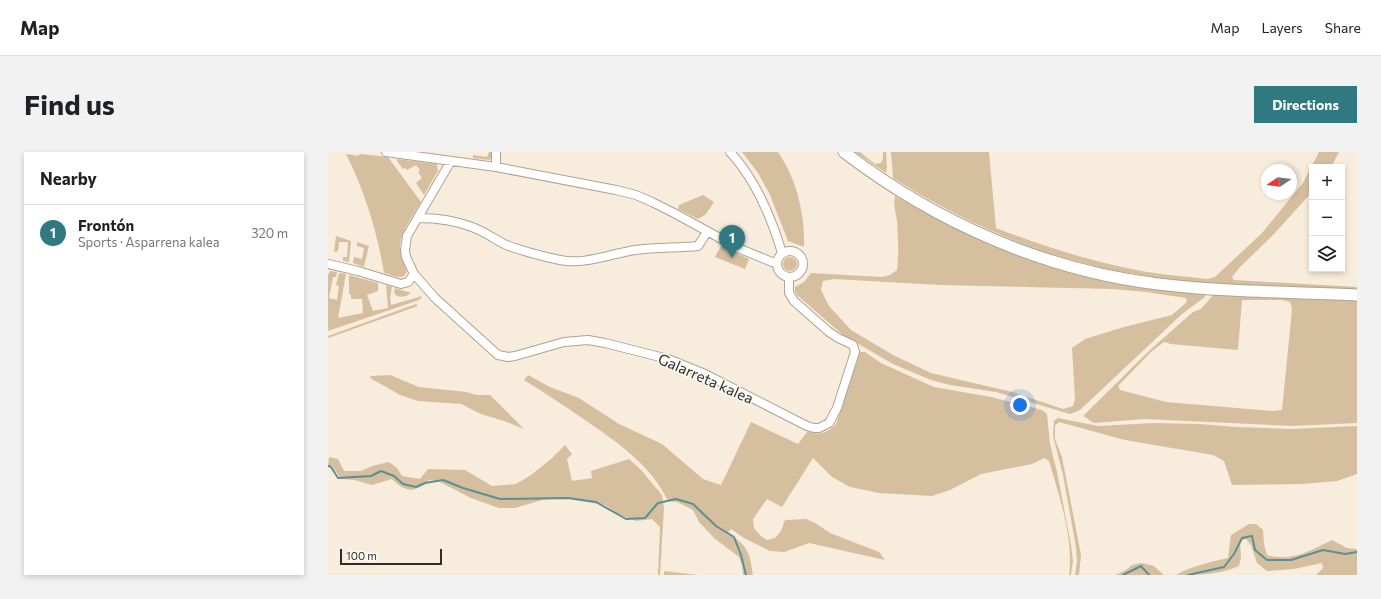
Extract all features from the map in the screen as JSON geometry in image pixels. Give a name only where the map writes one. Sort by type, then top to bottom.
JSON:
[{"type":"main road","points":[[844,152],[891,185],[942,215],[1017,248],[1071,266],[1127,278],[1189,287],[1357,295]]},
{"type":"street","points":[[386,152],[496,167],[636,195],[674,213],[738,248],[772,262],[777,262]]},
{"type":"street","points":[[496,152],[496,167]]},
{"type":"street","points":[[730,152],[742,166],[764,202],[782,253]]},
{"type":"street","name":"Galarreta kalea","points":[[451,161],[407,236],[405,243],[406,257],[414,274],[435,298],[498,355],[508,357],[515,356],[564,342],[588,340],[605,343],[668,359],[705,374],[814,428],[825,426],[829,423],[837,408],[855,352],[852,345],[829,332],[794,301],[789,293],[789,277]]},
{"type":"street","points":[[418,218],[453,220],[472,227],[505,244],[561,260],[573,261],[602,258],[634,250],[656,247],[672,248],[698,246],[707,232]]},
{"type":"street","points":[[790,250],[795,251],[802,257],[804,263],[800,274],[795,277],[789,277],[784,276],[780,272],[777,267],[777,262],[782,253],[790,250]]},
{"type":"street","points":[[328,264],[401,284],[408,282],[414,274]]},
{"type":"shaded area","points":[[489,152],[493,152],[492,158],[489,160],[473,158],[473,155],[487,157]]},
{"type":"shaded area","points":[[742,152],[778,152],[785,163],[795,186],[803,222],[804,247],[788,241],[770,195],[758,173]]},
{"type":"shaded area","points":[[855,152],[860,152],[875,164],[881,163],[883,159],[883,152],[886,152],[886,173]]},
{"type":"shaded area","points":[[891,152],[989,152],[996,228],[1083,258],[1154,273],[1207,279],[1215,277],[1262,233],[1289,200],[1297,200],[1297,190],[1309,171],[1309,195],[1232,277],[1234,280],[1357,287],[1357,291],[1235,285],[1173,280],[1143,276],[1084,263],[1027,245],[972,222],[919,194],[893,178]]},
{"type":"shaded area","points":[[1319,152],[1339,152],[1333,164],[1313,164]]},
{"type":"shaded area","points":[[346,154],[388,157],[421,202],[408,224],[400,242],[400,248],[406,270],[405,275],[401,277],[384,273],[370,212]]},
{"type":"shaded area","points":[[397,159],[437,165],[438,171],[424,195],[416,183],[422,178],[418,172],[420,170],[416,165],[407,170],[405,168],[403,169]]},
{"type":"shaded area","points":[[703,195],[714,202],[706,214],[698,219],[678,209],[679,205]]},
{"type":"shaded area","points":[[895,196],[969,234],[1044,264],[1082,275],[1122,284],[1205,294],[1205,297],[1182,314],[1080,410],[1070,414],[996,392],[950,385],[931,380],[893,364],[843,335],[797,295],[795,291],[795,287],[804,282],[811,273],[882,277],[890,275],[897,270],[898,239],[894,199]],"holes":[[[834,279],[940,285],[1112,289],[1186,298],[1187,302],[1172,315],[1085,339],[1072,348],[1075,399],[1073,406],[1063,409],[1012,392],[931,373],[893,355],[851,330],[829,306],[821,290],[823,281]]]},
{"type":"shaded area","points":[[336,236],[351,241],[349,262],[343,261],[343,257],[347,257],[348,242],[339,242],[338,251],[334,252]]},
{"type":"shaded area","points":[[357,242],[369,246],[364,267],[353,263],[354,257],[362,259],[364,248],[357,246]]},
{"type":"shaded area","points":[[721,246],[749,259],[745,269],[715,257]]},
{"type":"shaded area","points":[[787,257],[793,257],[797,261],[797,267],[793,271],[787,271],[783,267],[783,261]]},
{"type":"shaded area","points":[[330,271],[337,272],[336,277],[333,277],[329,298],[337,300],[339,286],[336,285],[339,273],[346,274],[338,318],[363,313],[362,299],[351,299],[351,295],[349,294],[349,275],[378,283],[378,291],[367,295],[373,311],[388,308],[386,285],[392,287],[390,298],[391,305],[420,296],[422,297],[419,300],[328,331],[328,275]]},
{"type":"shaded area","points":[[395,288],[411,293],[407,296],[400,297],[394,293]]},
{"type":"shaded area","points":[[1215,293],[1357,300],[1357,423],[1291,426],[1145,419],[1094,423],[1083,416],[1151,349],[1193,312],[1201,309]],"holes":[[[1242,300],[1282,300],[1290,302],[1292,309],[1282,410],[1273,411],[1166,402],[1120,390],[1118,386],[1151,352],[1164,342],[1171,344],[1238,350]]]},
{"type":"shaded area","points":[[416,304],[418,306],[328,338],[328,336]]},
{"type":"shaded area","points":[[860,352],[865,352],[881,363],[934,387],[991,397],[1042,410],[1047,414],[1050,444],[1071,545],[1073,561],[1071,575],[1069,575],[1070,561],[1068,532],[1065,517],[1049,461],[1044,458],[1032,464],[981,474],[950,490],[932,496],[879,493],[850,487],[832,477],[813,458],[782,507],[767,499],[753,519],[754,528],[767,540],[775,538],[781,531],[785,520],[806,519],[817,524],[830,533],[879,552],[885,560],[809,543],[784,552],[770,551],[744,538],[731,529],[728,532],[744,546],[749,554],[753,575],[743,575],[739,557],[714,538],[699,522],[693,510],[677,502],[668,501],[652,476],[632,455],[597,428],[524,380],[528,375],[550,387],[579,398],[619,424],[662,444],[703,479],[721,485],[751,422],[798,444],[808,431],[812,433],[823,433],[836,424]]},
{"type":"shaded area","points":[[390,375],[419,387],[466,392],[477,395],[490,395],[524,429],[481,414],[461,404],[418,401],[400,395],[370,378],[371,376]]},
{"type":"shaded area","points":[[1058,418],[1098,426],[1154,423],[1291,429],[1357,426],[1357,474],[1337,481],[1302,484],[1232,485],[1224,461],[1213,455],[1125,440],[1059,422],[1055,426],[1055,439],[1062,457],[1081,555],[1079,575],[1075,575],[1077,562],[1076,547],[1063,475],[1053,436],[1054,421]]},
{"type":"shaded area","points":[[565,445],[572,454],[567,459],[572,481],[592,478],[591,471],[629,459],[641,470],[662,495],[664,508],[660,575],[658,575],[660,527],[652,519],[636,521],[620,515],[605,505],[563,498],[542,500],[515,508],[499,508],[471,498],[438,481],[429,480],[419,488],[410,490],[401,487],[392,479],[372,485],[354,480],[341,479],[332,466],[328,466],[329,457],[338,459],[344,471],[361,471],[372,466],[389,462],[397,468],[402,476],[420,479],[428,469],[465,470],[492,486],[516,484],[531,475],[551,459]]},
{"type":"shaded area","points":[[1249,524],[1256,524],[1263,530],[1264,544],[1267,555],[1276,557],[1293,556],[1332,540],[1347,548],[1357,549],[1357,575],[1316,575],[1323,568],[1322,563],[1294,569],[1267,571],[1257,563],[1251,545],[1246,539],[1240,541],[1241,558],[1239,566],[1216,573],[1176,575],[1195,567],[1228,558],[1231,535]]},
{"type":"shaded area","points":[[1142,563],[1154,566],[1164,575],[1115,575],[1126,570],[1132,565]]},
{"type":"shaded area","points":[[664,571],[698,575],[664,575]]},
{"type":"waterway","points":[[328,466],[331,467],[338,478],[371,476],[381,471],[394,476],[403,484],[416,487],[425,483],[443,480],[463,488],[500,499],[568,498],[596,502],[626,519],[645,518],[658,503],[676,499],[693,504],[716,526],[734,537],[741,555],[746,575]]},
{"type":"waterway","points":[[1188,575],[1224,567],[1234,554],[1242,538],[1252,536],[1255,550],[1267,560],[1291,560],[1323,550],[1345,554],[1357,552]]},
{"type":"waterway","points":[[1123,575],[1141,566],[1149,575]]},
{"type":"place","name":"Frontón","points":[[732,258]]}]
